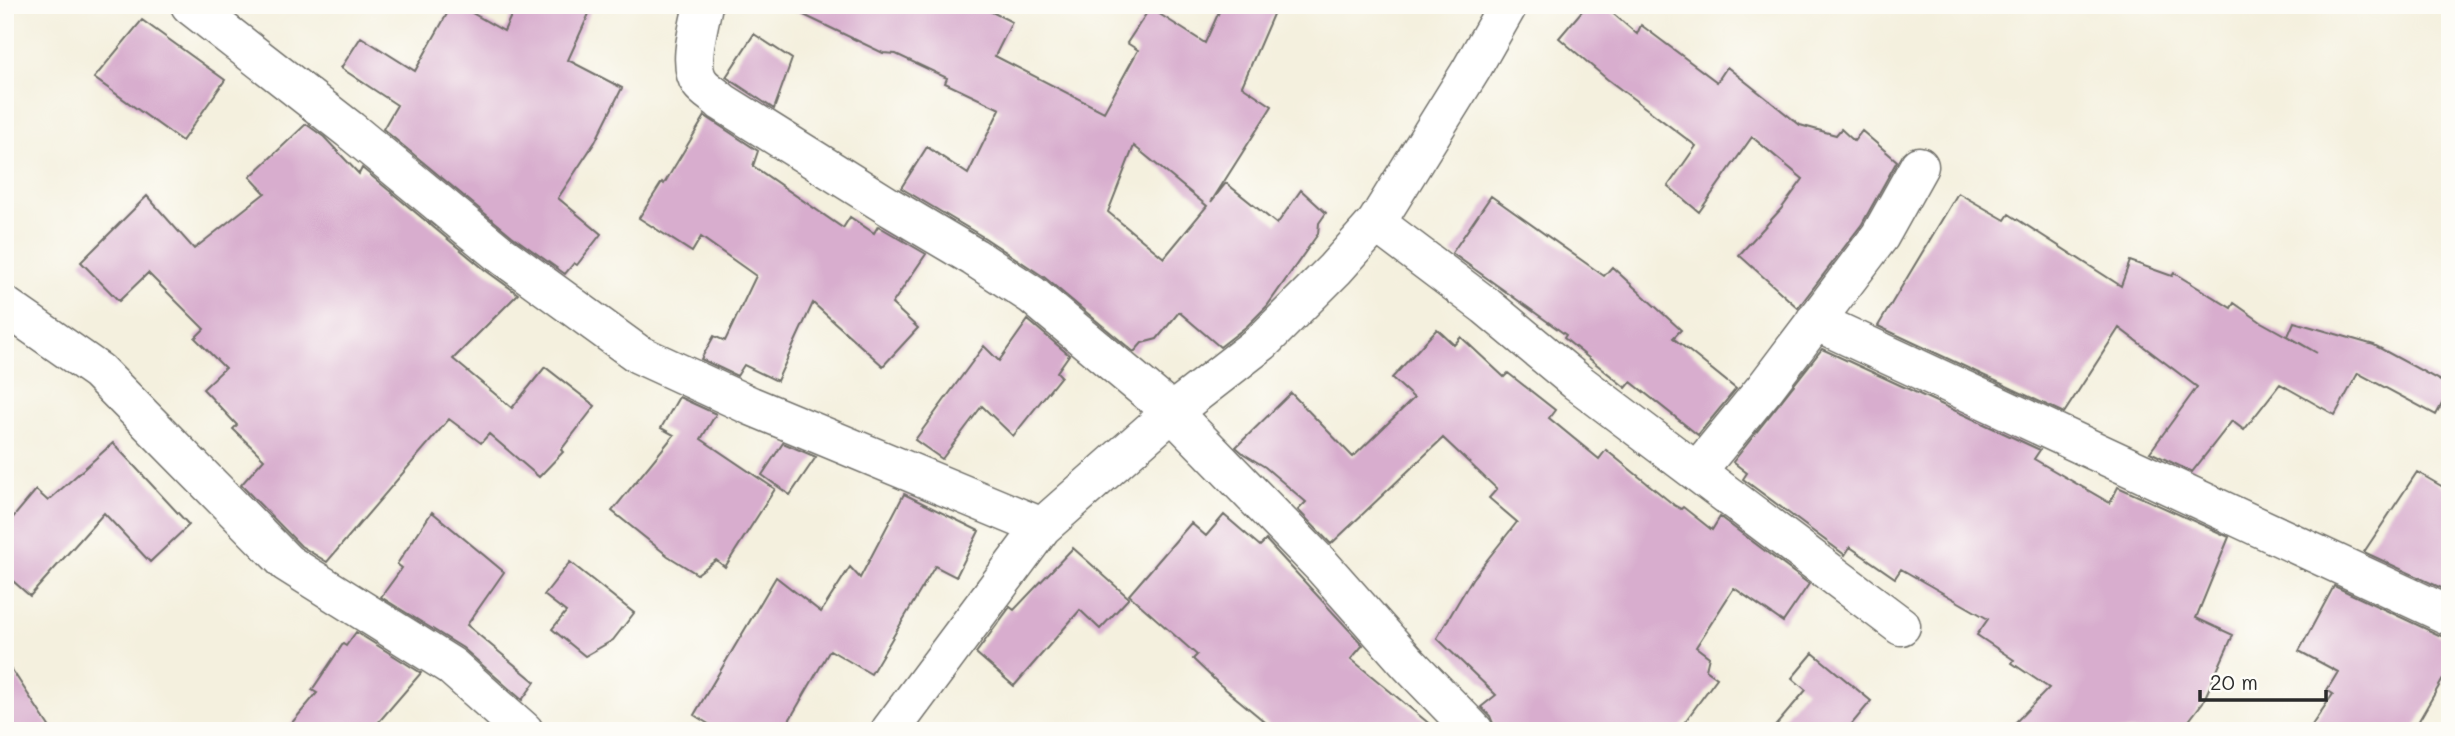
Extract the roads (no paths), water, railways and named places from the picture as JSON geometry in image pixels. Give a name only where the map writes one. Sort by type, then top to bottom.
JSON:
[{"type":"street","points":[[190,5],[350,130],[499,253],[638,354],[751,406],[1042,527]]},
{"type":"street","points":[[703,5],[694,70],[700,84],[722,102],[1032,295],[1172,412],[1323,567],[1408,663],[1474,731]]},
{"type":"street","points":[[890,731],[1042,527],[1172,412],[1262,342],[1335,269],[1376,223],[1508,5]]},
{"type":"street","points":[[1696,471],[1880,236],[1919,166]]},
{"type":"street","points":[[1376,223],[1486,306],[1576,381],[1901,626]]},
{"type":"street","points":[[5,306],[98,372],[288,563],[451,666],[524,731]]},
{"type":"street","points":[[1815,321],[2450,616]]}]
